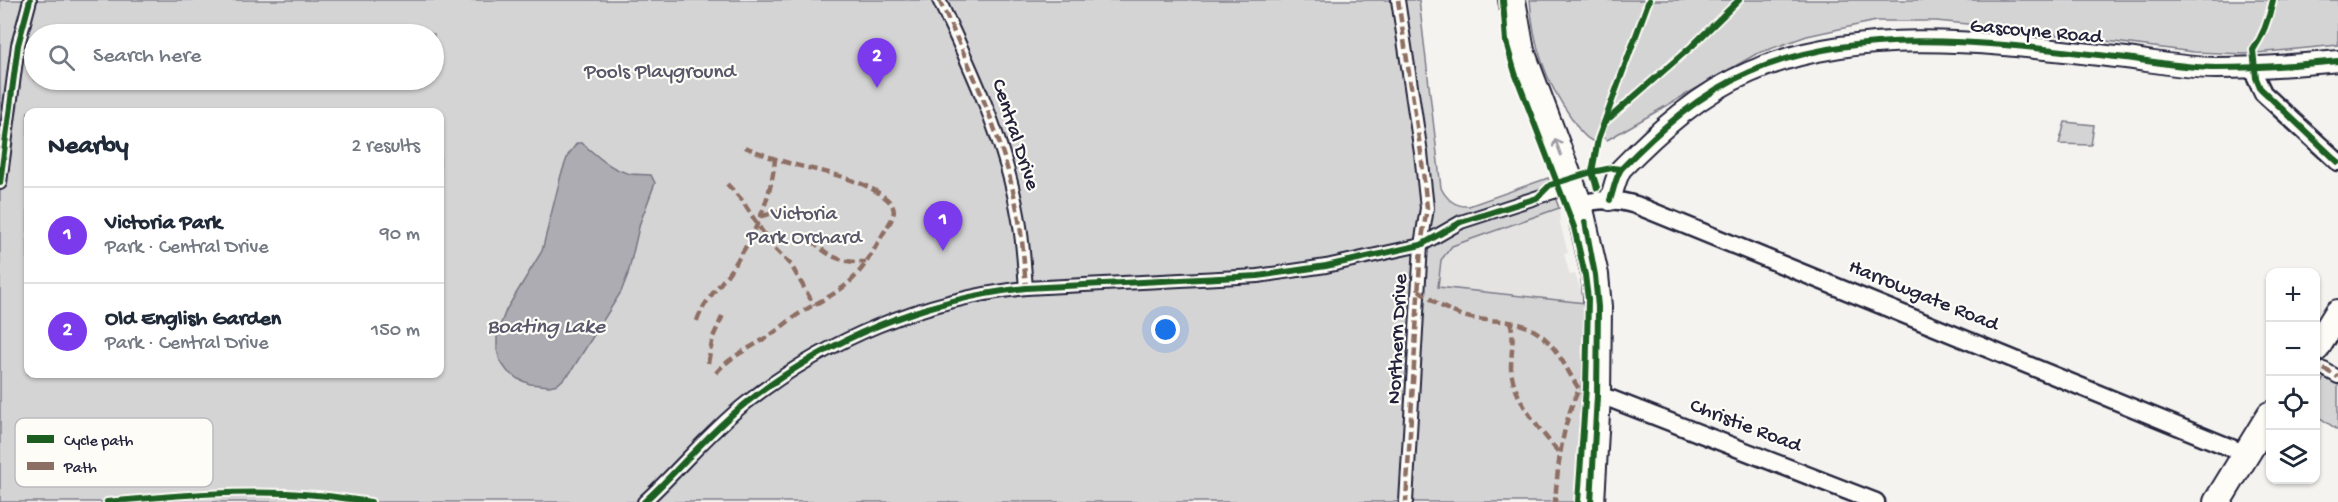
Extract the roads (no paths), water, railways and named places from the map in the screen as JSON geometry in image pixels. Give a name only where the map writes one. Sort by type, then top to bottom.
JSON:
[{"type":"main road","points":[[1512,0],[1521,51],[1576,196],[1595,275],[1598,307],[1598,396],[1591,502]]},
{"type":"main road","points":[[2320,358],[2338,313]]},
{"type":"main road","points":[[2217,502],[2266,422]]},
{"type":"street","points":[[0,183],[18,45],[30,0]]},
{"type":"street","name":"Central Drive","points":[[939,0],[965,53],[1006,169],[1020,221],[1026,288]]},
{"type":"street","name":"Northern Drive","points":[[1398,0],[1427,208],[1421,244],[1406,502]]},
{"type":"street","name":"Gascoyne Road","points":[[1610,200],[1615,189],[1616,177],[1621,170],[1668,125],[1699,102],[1750,71],[1812,52],[1855,45],[1918,41],[1994,44],[2215,68],[2338,61]]},
{"type":"street","points":[[2255,67],[2256,78],[2263,93],[2338,162]]},
{"type":"street","points":[[644,502],[746,404],[798,368],[843,341],[892,319],[932,305],[993,292],[1026,288],[1268,275],[1326,266],[1421,244],[1461,222],[1576,196]]},
{"type":"street","name":"Harrowgate Road","points":[[1576,196],[1592,200],[1622,200],[1636,205],[2246,454]]},
{"type":"street","points":[[2320,358],[2338,377]]},
{"type":"street","name":"Christie Road","points":[[1598,396],[1754,453],[1876,502]]},
{"type":"water","name":"Boating Lake","points":[[577,143],[582,143],[617,169],[631,174],[651,175],[655,183],[640,223],[628,274],[621,292],[570,373],[558,384],[549,386],[530,384],[508,372],[500,361],[497,334],[506,310],[542,251],[561,175],[568,155]]},
{"type":"place","name":"Old English Garden","points":[[877,88]]},
{"type":"place","name":"Victoria Park","points":[[943,251]]},
{"type":"park label","name":"Pools Playground","points":[[660,73]]},
{"type":"park label","name":"Victoria Park Orchard","points":[[804,227]]}]
